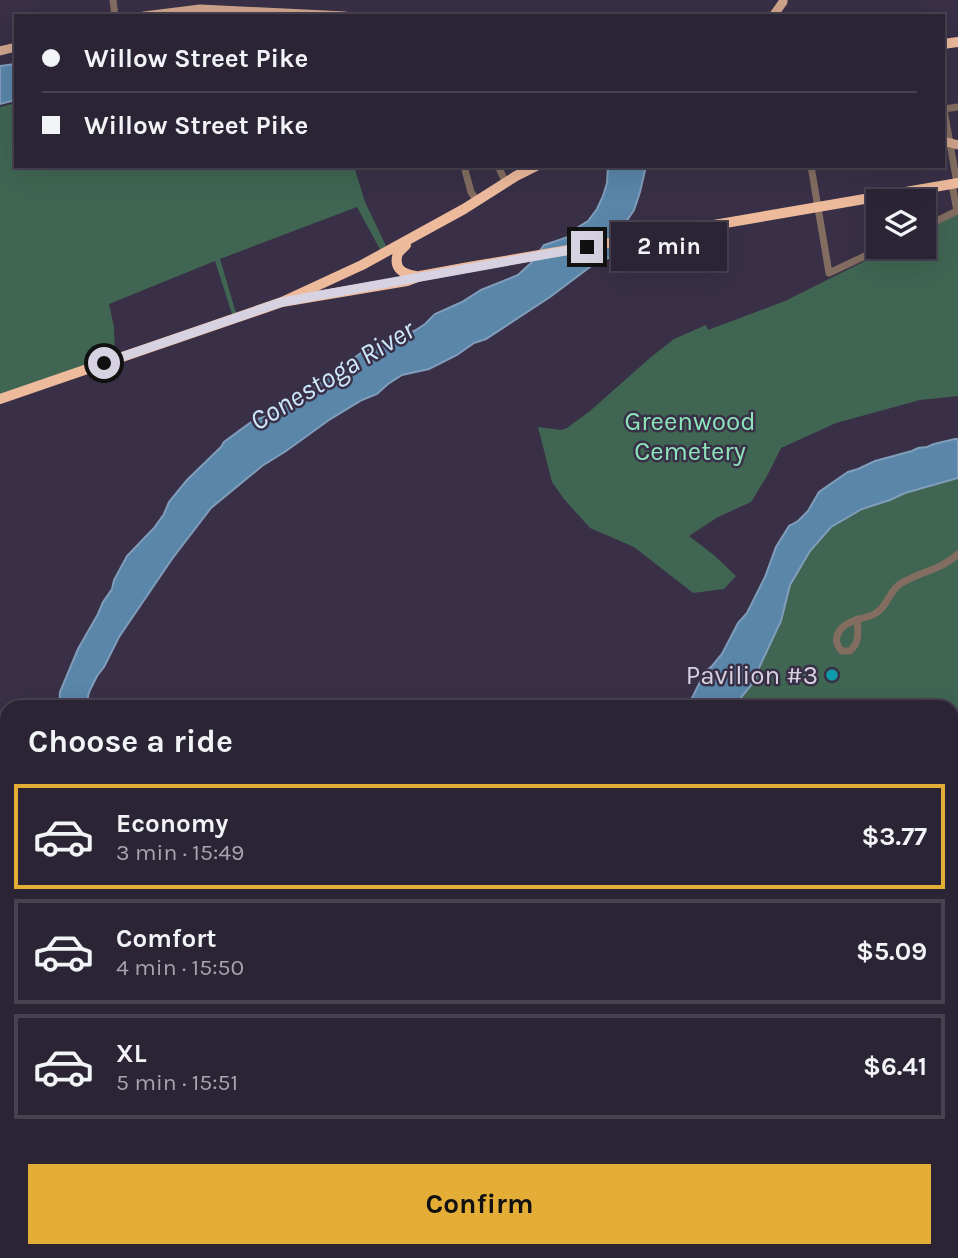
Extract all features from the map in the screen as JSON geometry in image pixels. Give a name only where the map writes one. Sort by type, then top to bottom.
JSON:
[{"type":"highway","points":[[0,399],[282,302],[346,274],[533,168]]},
{"type":"highway","points":[[282,302],[956,183]]},
{"type":"highway","points":[[420,276],[408,275],[398,269],[398,253],[408,243],[459,215],[464,209]]},
{"type":"main road","points":[[160,14],[200,9],[304,14]]},
{"type":"street","points":[[936,221],[957,211],[956,183],[945,115]]},
{"type":"street","points":[[465,168],[471,192],[477,201]]},
{"type":"street","points":[[499,168],[506,183]]},
{"type":"street","points":[[811,168],[829,274],[866,256]]},
{"type":"street","points":[[857,620],[880,611],[899,584],[943,566],[958,554]]},
{"type":"green space","points":[[14,104],[14,168],[355,168],[365,202],[387,248],[381,251],[357,207],[220,259],[236,313],[232,314],[215,261],[109,304],[114,327],[115,355],[0,396],[0,107]]},
{"type":"green space","name":"Greenwood Cemetery","points":[[958,214],[958,396],[920,400],[836,423],[781,448],[751,502],[718,517],[689,536],[736,576],[724,589],[693,593],[634,547],[590,528],[552,482],[538,427],[561,430],[567,428],[674,339],[706,325],[708,330],[785,301],[869,259],[936,259],[936,225]]},
{"type":"green space","points":[[958,478],[958,700],[738,700],[753,682],[781,621],[790,585],[810,551],[831,527],[862,509]]},
{"type":"water","points":[[14,64],[14,100],[0,104],[0,66]]},
{"type":"water","points":[[608,168],[646,168],[634,210],[622,228],[618,248],[613,256],[594,264],[486,339],[429,369],[402,375],[377,394],[329,420],[262,466],[211,508],[172,559],[119,637],[90,690],[88,700],[59,700],[60,692],[78,649],[112,589],[127,556],[154,528],[169,502],[187,480],[224,442],[254,420],[273,414],[342,369],[364,351],[416,330],[435,314],[481,290],[518,275],[544,245],[568,237],[572,231],[588,221],[597,209],[607,183]]},
{"type":"water","points":[[958,439],[958,478],[862,509],[831,527],[810,551],[790,585],[781,621],[756,679],[739,700],[691,700],[705,672],[722,654],[738,623],[747,613],[776,547],[789,526],[808,511],[819,492],[848,472],[875,461]]},
{"type":"place","name":"Pavilion #3","points":[[832,675]]},
{"type":"route","points":[[104,363],[282,302],[587,247]]},
{"type":"water label","name":"Conestoga River","points":[[332,375]]}]
